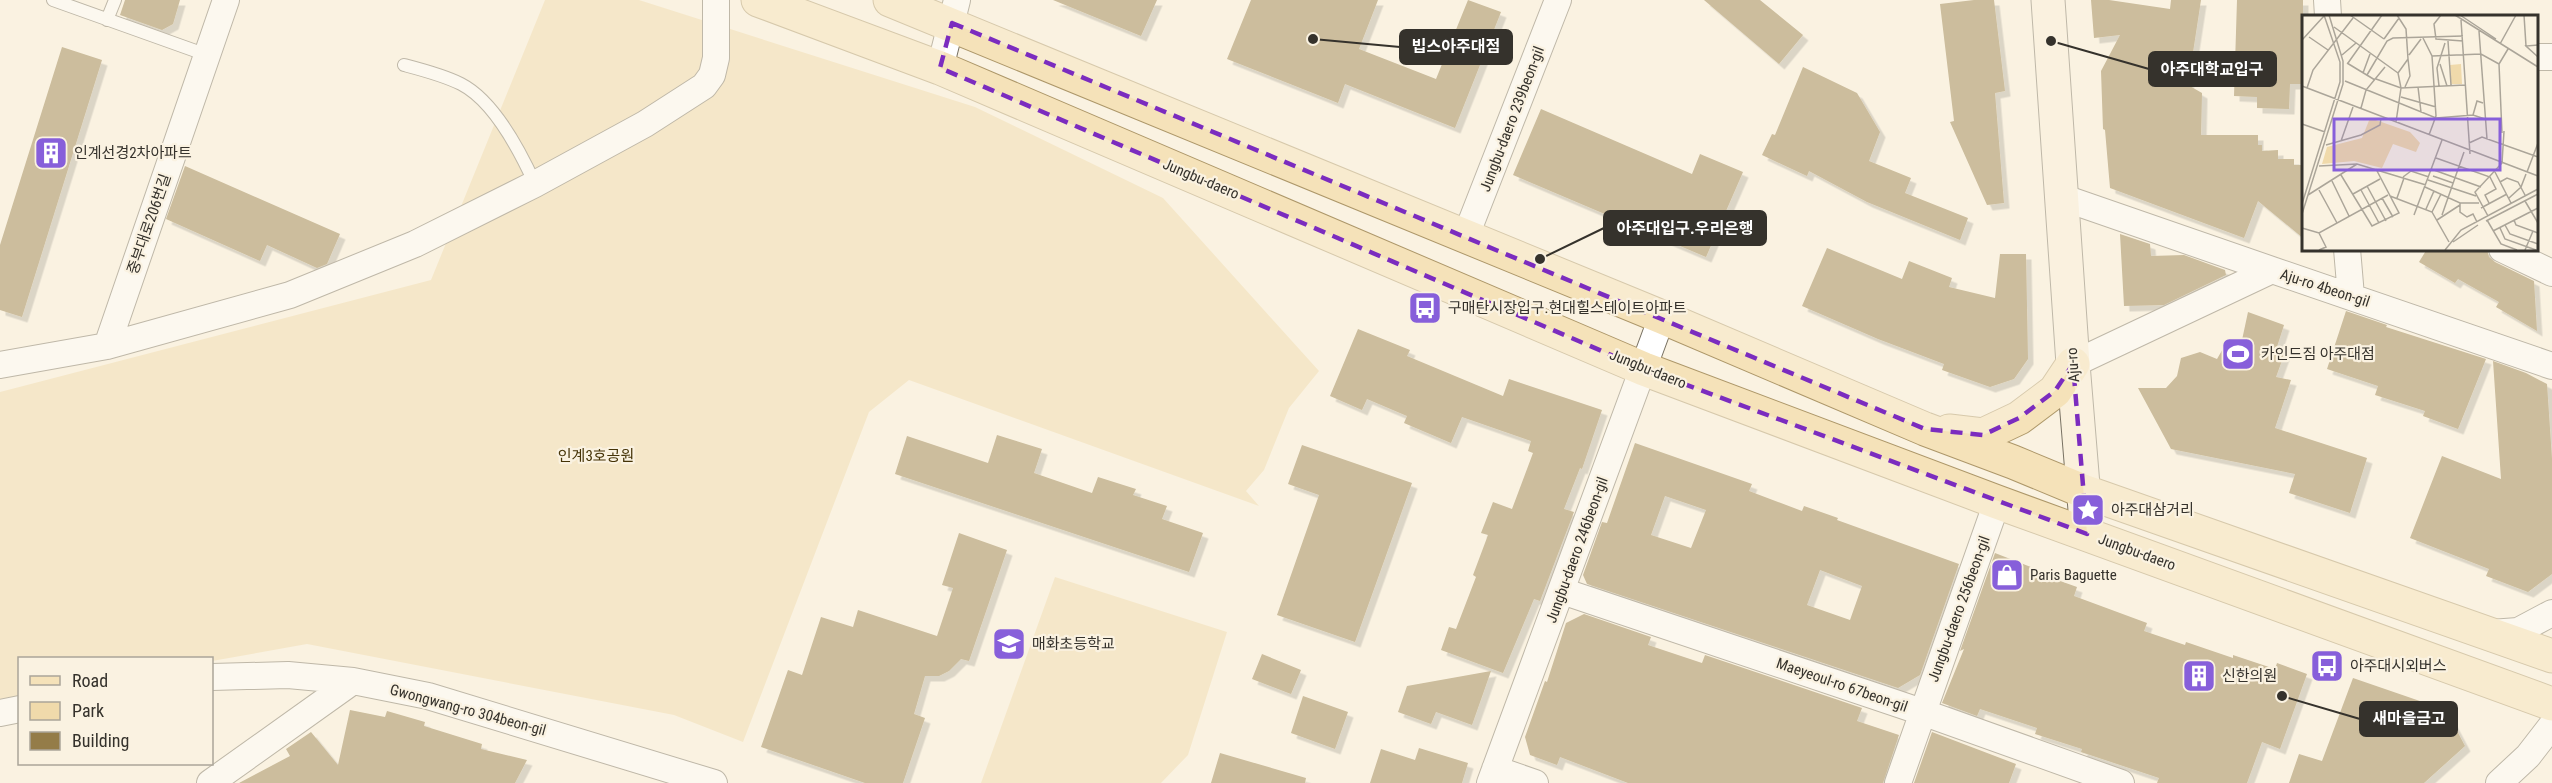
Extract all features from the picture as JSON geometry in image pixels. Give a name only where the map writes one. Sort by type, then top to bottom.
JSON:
[{"type":"main road","name":"Jungbu-daero","points":[[758,0],[940,68],[1644,369],[1997,502],[2552,704]]},
{"type":"main road","points":[[890,0],[954,12],[1465,238],[1662,317],[1925,429],[2083,491],[2552,656]]},
{"type":"main road","points":[[1925,429],[1983,435],[2019,418],[2055,391],[2073,364]]},
{"type":"street","name":"중부대로206번길","points":[[107,346],[226,0]]},
{"type":"street","points":[[0,365],[107,346],[290,295],[415,244],[535,184],[645,124],[704,86],[712,75],[716,57],[716,0]]},
{"type":"street","name":"Jungbu-daero 239beon-gil","points":[[1465,238],[1558,0]]},
{"type":"street","name":"Aju-ro","points":[[2048,0],[2087,534]]},
{"type":"street","points":[[2327,0],[2328,15]]},
{"type":"street","points":[[940,68],[954,12]]},
{"type":"street","points":[[2061,197],[2272,270]]},
{"type":"street","points":[[2347,250],[2352,296]]},
{"type":"street","points":[[2504,250],[2552,273]]},
{"type":"street","name":"Aju-ro 4beon-gil","points":[[2073,364],[2272,270],[2552,366]]},
{"type":"street","name":"Jungbu-daero 246beon-gil","points":[[1492,776],[1662,317]]},
{"type":"street","name":"Jungbu-daero 256beon-gil","points":[[1898,783],[1997,502]]},
{"type":"street","name":"Maeyeoul-ro 67beon-gil","points":[[1562,591],[1922,712],[2121,783]]},
{"type":"street","points":[[2488,634],[2518,631],[2552,613]]},
{"type":"street","name":"Gwongwang-ro 304beon-gil","points":[[213,677],[288,675],[353,681],[428,696],[653,772],[714,783]]},
{"type":"street","points":[[210,783],[353,681]]},
{"type":"street","points":[[0,713],[18,709]]},
{"type":"street","points":[[2499,783],[2528,756],[2552,725]]},
{"type":"street","points":[[1492,776],[1535,783]]},
{"type":"lane","points":[[53,0],[207,55]]},
{"type":"lane","points":[[107,20],[115,0]]},
{"type":"lane","points":[[404,65],[434,73],[463,85],[487,105],[522,157],[535,184]]},
{"type":"highlighted area","points":[[952,23],[1925,429],[1983,435],[2019,418],[2055,391],[2073,364],[2087,534],[1644,369],[940,68]]},
{"type":"green space","name":"인계3호공원","points":[[545,0],[639,0],[975,107],[1163,198],[1319,371],[1289,408],[1264,470],[1246,491],[1259,506],[909,380],[869,412],[743,742],[674,715],[307,644],[213,661],[213,657],[18,657],[18,696],[0,699],[0,392],[431,280]]},
{"type":"green space","points":[[1055,577],[1227,632],[1188,755],[1161,783],[981,783]]},
{"type":"building","points":[[125,0],[180,0],[173,24],[162,30],[120,15]]},
{"type":"building","points":[[1053,0],[1157,0],[1141,36]]},
{"type":"building","points":[[1251,0],[1378,0],[1359,49],[1436,79],[1468,0],[1501,12],[1455,128],[1345,84],[1338,103],[1227,59]]},
{"type":"building","points":[[1704,0],[1760,0],[1803,35],[1779,64]]},
{"type":"building","points":[[1994,0],[2005,91],[1995,93],[2004,203],[1987,205],[1950,122],[1954,121],[1940,4]]},
{"type":"building","points":[[2091,0],[2109,0],[2170,9],[2171,0],[2201,0],[2188,85],[2202,93],[2201,135],[2258,135],[2258,145],[2262,145],[2262,151],[2278,150],[2278,159],[2294,159],[2294,165],[2302,165],[2302,237],[2258,201],[2244,238],[2110,188],[2105,130],[2103,129],[2101,71],[2120,35],[2094,38]]},
{"type":"building","points":[[2237,0],[2303,0],[2302,84],[2290,84],[2289,109],[2257,108],[2257,97],[2234,96]]},
{"type":"building","name":"인계선경2차아파트","points":[[62,47],[102,60],[22,317],[0,310],[0,245]]},
{"type":"building","points":[[1803,67],[1857,93],[1880,132],[1869,161],[1911,178],[1905,193],[1968,218],[1960,240],[1867,202],[1809,171],[1807,176],[1762,155],[1772,134],[1775,135]]},
{"type":"building","points":[[1541,109],[1692,174],[1700,154],[1743,172],[1706,257],[1513,175]]},
{"type":"building","points":[[185,166],[340,234],[327,264],[317,268],[267,245],[260,261],[166,219]]},
{"type":"building","points":[[2120,234],[2150,244],[2151,256],[2184,255],[2225,270],[2226,275],[2164,305],[2124,306]]},
{"type":"building","points":[[1827,248],[1902,279],[1909,261],[1952,278],[1949,287],[1995,298],[2000,254],[2026,254],[2028,359],[2014,379],[1990,387],[1942,370],[1944,364],[1878,339],[1802,306]]},
{"type":"building","points":[[2426,250],[2487,250],[2489,257],[2495,262],[2534,281],[2537,331],[2496,307],[2499,302],[2458,279],[2455,283],[2419,262]]},
{"type":"building","points":[[2346,311],[2387,325],[2386,327],[2486,359],[2458,429],[2423,416],[2425,411],[2375,395],[2378,386],[2327,369]]},
{"type":"building","points":[[2248,312],[2284,325],[2275,353],[2284,355],[2276,377],[2291,380],[2275,428],[2367,458],[2350,513],[2289,493],[2295,474],[2171,449],[2138,388],[2166,388],[2177,376],[2181,358],[2200,352],[2217,359],[2228,340],[2242,340]]},
{"type":"building","points":[[1358,329],[1410,350],[1407,356],[1503,396],[1509,379],[1602,410],[1582,469],[1580,468],[1564,509],[1574,512],[1540,601],[1534,599],[1503,673],[1441,650],[1449,627],[1456,629],[1476,577],[1473,575],[1488,535],[1481,533],[1493,502],[1512,509],[1533,453],[1528,451],[1531,441],[1462,417],[1451,443],[1404,423],[1407,416],[1367,399],[1362,410],[1330,396]]},
{"type":"building","points":[[2493,361],[2526,373],[2547,384],[2552,459],[2552,574],[2528,592],[2486,576],[2489,569],[2410,538],[2442,456],[2501,479]]},
{"type":"building","points":[[997,435],[1042,449],[1034,473],[1092,493],[1098,477],[1136,489],[1133,495],[1167,506],[1162,519],[1203,533],[1189,572],[895,474],[907,436],[988,463]]},
{"type":"building","points":[[1635,443],[1752,484],[1749,491],[1802,511],[1804,506],[1959,564],[1920,675],[1898,688],[1587,584],[1583,575],[1602,522],[1607,523]],"holes":[[[1665,496],[1706,510],[1691,548],[1651,535]],[[1820,570],[1862,586],[1850,620],[1807,605]]]},
{"type":"building","points":[[1302,445],[1412,483],[1355,642],[1277,615],[1319,495],[1288,484]]},
{"type":"building","points":[[959,533],[1007,550],[969,661],[961,659],[949,671],[939,676],[925,676],[914,714],[925,718],[903,783],[865,783],[761,747],[788,670],[802,675],[821,617],[853,627],[858,610],[937,636],[953,588],[942,585]]},
{"type":"building","points":[[1995,553],[2036,569],[2035,572],[2077,587],[2074,596],[2147,623],[2144,631],[2233,658],[2233,655],[2275,669],[2277,663],[2307,674],[2280,749],[2262,742],[2247,783],[2157,783],[2159,778],[2035,734],[2037,728],[1980,709],[1977,716],[1942,703],[1964,649],[1960,651]]},
{"type":"building","points":[[1584,614],[1651,637],[1648,645],[1702,663],[1705,655],[1862,708],[1857,721],[1899,735],[1883,783],[1628,783],[1560,757],[1557,765],[1530,755],[1525,737],[1545,681],[1547,682],[1566,623]]},
{"type":"building","points":[[1262,654],[1301,670],[1291,694],[1252,679]]},
{"type":"building","points":[[1491,671],[1472,725],[1436,712],[1431,724],[1398,712],[1407,686]]},
{"type":"building","points":[[2353,678],[2446,710],[2465,746],[2424,783],[2289,783],[2299,754],[2322,761]]},
{"type":"building","points":[[1303,696],[1348,712],[1335,749],[1291,733]]},
{"type":"building","points":[[350,710],[385,717],[387,711],[425,722],[424,726],[482,744],[481,749],[527,760],[515,783],[239,783],[290,756],[286,749],[311,732],[338,765]]},
{"type":"building","points":[[1932,732],[2016,764],[2009,783],[1914,783]]},
{"type":"building","points":[[1419,748],[1468,763],[1462,783],[1370,783],[1381,749],[1415,760]]},
{"type":"building","points":[[1220,753],[1306,778],[1305,783],[1211,783]]},
{"type":"place","name":"빕스아주대점","points":[[1313,39]]},
{"type":"place","name":"아주대학교입구","points":[[2051,41]]},
{"type":"place","name":"인계선경2차아파트","points":[[51,153]]},
{"type":"place","name":"아주대입구.우리은행","points":[[1540,259]]},
{"type":"place","name":"구매탄시장입구.현대힐스테이트아파트","points":[[1425,308]]},
{"type":"place","name":"카인드짐 아주대점","points":[[2238,354]]},
{"type":"place","name":"아주대삼거리","points":[[2088,510]]},
{"type":"place","name":"Paris Baguette","points":[[2007,575]]},
{"type":"place","name":"매화초등학교","points":[[1009,644]]},
{"type":"place","name":"아주대시외버스","points":[[2327,666]]},
{"type":"place","name":"신한의원","points":[[2199,676]]},
{"type":"place","name":"새마을금고","points":[[2282,696]]}]
